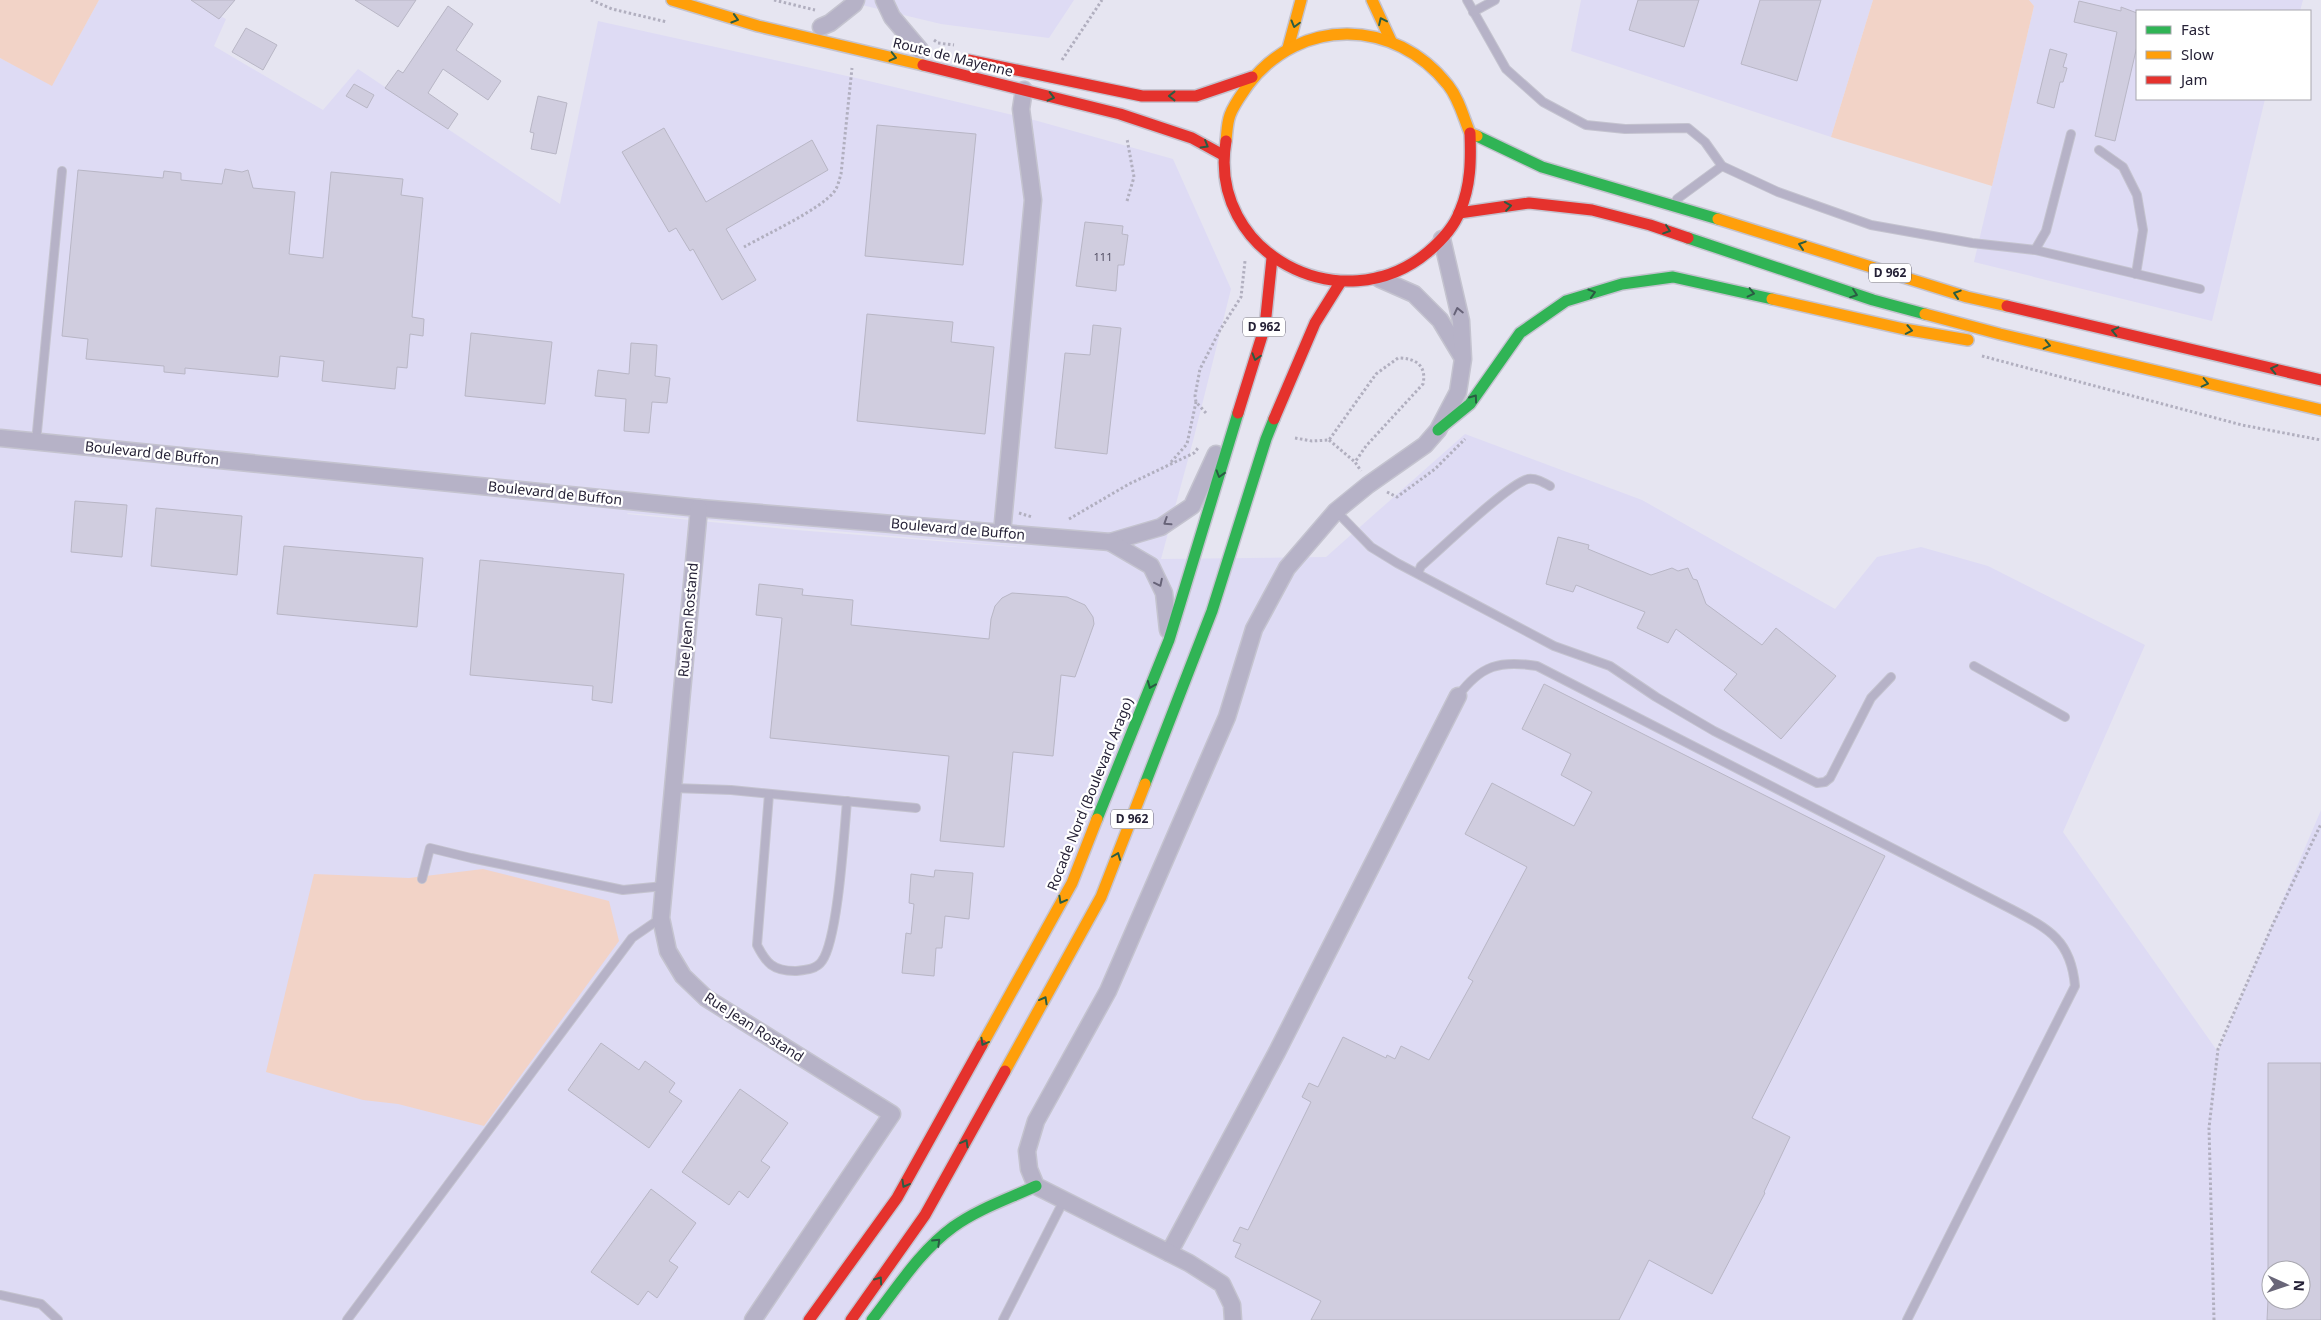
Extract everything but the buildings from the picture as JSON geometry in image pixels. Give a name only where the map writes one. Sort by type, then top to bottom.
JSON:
[{"type":"main road","name":"Route de Mayenne","points":[[672,0],[758,26],[860,49],[1147,123],[1192,138],[1222,155]]},
{"type":"main road","points":[[696,0],[751,12]]},
{"type":"main road","points":[[1288,48],[1301,0]]},
{"type":"main road","points":[[1372,0],[1391,41]]},
{"type":"main road","points":[[817,26],[839,32]]},
{"type":"main road","points":[[1348,34],[1391,41],[1427,62],[1454,94],[1470,133],[1471,174],[1459,213],[1442,239],[1414,264],[1380,279],[1340,283],[1304,276],[1272,258],[1251,237],[1235,212],[1226,185],[1222,155],[1231,114],[1252,77],[1269,61],[1288,48],[1321,36],[1348,34]]},
{"type":"main road","name":"Route de Mayenne","points":[[902,46],[924,51]]},
{"type":"main road","name":"Route de Mayenne","points":[[957,58],[1142,96],[1196,96],[1252,77]]},
{"type":"main road","name":"D 962","points":[[1470,133],[1542,167],[1672,204],[1967,297],[2321,380]]},
{"type":"main road","name":"D 962","points":[[1459,213],[1529,203],[1592,210],[1650,225],[1873,300],[2000,334],[2321,410]]},
{"type":"main road","name":"Rocade Nord (Boulevard Arago)","points":[[809,1320],[897,1198],[1072,883],[1169,640],[1265,326],[1272,258]]},
{"type":"main road","points":[[1438,430],[1470,404],[1520,333],[1566,300],[1622,284],[1673,277],[1904,329],[1965,340],[2000,334]]},
{"type":"main road","name":"D 962","points":[[851,1320],[925,1215],[1101,897],[1212,611],[1266,439],[1315,323],[1340,283]]},
{"type":"main road","points":[[872,1320],[919,1260],[953,1227],[983,1209],[1036,1186]]},
{"type":"street","points":[[817,26],[830,23],[854,4],[856,0]]},
{"type":"street","points":[[884,0],[892,17],[924,51]]},
{"type":"street","points":[[1002,533],[1033,200],[1021,109],[1024,90]]},
{"type":"street","points":[[1233,1320],[1232,1305],[1222,1284],[1170,1253],[1036,1186],[1029,1168],[1027,1151],[1036,1121],[1108,991],[1227,717],[1254,630],[1287,568],[1336,511],[1371,483],[1410,457],[1438,430],[1458,392],[1463,359],[1461,321],[1442,239]]},
{"type":"street","points":[[1380,279],[1414,294],[1440,320],[1463,359]]},
{"type":"street","points":[[1110,542],[1161,527],[1192,506],[1245,394]]},
{"type":"street","name":"Boulevard de Buffon","points":[[0,438],[699,508],[1110,542]]},
{"type":"street","name":"Rue Jean Rostand","points":[[699,508],[661,918],[668,951],[684,976],[706,998],[892,1114],[753,1320]]},
{"type":"street","points":[[1110,542],[1151,566],[1164,593],[1169,640]]},
{"type":"street","points":[[1170,1253],[1277,1052],[1458,696]]},
{"type":"lane","points":[[1467,0],[1506,69],[1543,102],[1586,124],[1625,129],[1688,128],[1705,142],[1722,166],[1778,192],[1871,225],[1972,243],[2035,250],[2200,289]]},
{"type":"lane","points":[[1473,12],[1495,0]]},
{"type":"lane","points":[[2035,250],[2046,231],[2071,134]]},
{"type":"lane","points":[[2099,150],[2123,167],[2137,196],[2143,230],[2136,274]]},
{"type":"lane","points":[[1672,204],[1722,166]]},
{"type":"lane","points":[[36,442],[62,171]]},
{"type":"lane","points":[[1418,574],[1420,566],[1520,482],[1530,479],[1540,480],[1550,486]]},
{"type":"lane","points":[[1336,511],[1371,547],[1418,574],[1554,646],[1610,666],[1656,697],[1714,731],[1817,783],[1825,782],[1830,778],[1871,698],[1891,677]]},
{"type":"lane","points":[[1458,696],[1468,682],[1481,672],[1498,664],[1519,663],[1537,666],[2044,926],[2057,937],[2067,950],[2074,970],[2075,986],[1907,1320]]},
{"type":"lane","points":[[1974,666],[2065,718]]},
{"type":"lane","points":[[673,788],[769,794],[916,808]]},
{"type":"lane","points":[[769,794],[757,945],[766,962],[783,971],[809,970],[822,962],[832,936],[847,801]]},
{"type":"lane","points":[[422,879],[430,848],[623,890],[664,886]]},
{"type":"lane","points":[[347,1320],[632,938],[661,918]]},
{"type":"lane","points":[[1003,1320],[1064,1200]]},
{"type":"lane","points":[[0,1295],[41,1304],[58,1320]]},
{"type":"path","points":[[774,0],[818,10]]},
{"type":"path","points":[[1059,64],[1102,0]]},
{"type":"path","points":[[744,247],[811,209],[828,198],[836,189],[841,174],[852,63]]},
{"type":"path","points":[[1127,139],[1134,177],[1127,201]]},
{"type":"path","points":[[1169,465],[1187,444],[1196,402],[1195,396],[1200,369],[1220,330],[1241,297],[1246,253],[1250,269]]},
{"type":"path","points":[[1974,354],[2026,366],[2242,425],[2321,440]]},
{"type":"path","points":[[1329,440],[1376,374],[1398,358],[1415,360],[1422,366],[1425,375],[1423,384],[1366,446],[1355,462]]},
{"type":"path","points":[[1196,402],[1206,412]]},
{"type":"path","points":[[1295,438],[1312,441],[1329,440],[1355,462],[1359,470]]},
{"type":"path","points":[[1391,495],[1398,497],[1434,469],[1466,438]]},
{"type":"path","points":[[1061,519],[1071,519],[1098,500],[1194,453],[1200,445]]},
{"type":"path","points":[[1004,510],[1041,517]]},
{"type":"path","points":[[2214,1320],[2209,1128],[2218,1049],[2272,924],[2321,824]]},
{"type":"shaded area","points":[[0,0],[99,0],[52,86],[0,58]]},
{"type":"shaded area","points":[[99,0],[190,0],[226,19],[214,46],[323,110],[358,69],[560,204],[598,21],[856,78],[1034,120],[1173,159],[1231,289],[1161,559],[1326,557],[1465,434],[1642,500],[1835,609],[1877,557],[1921,547],[1988,566],[2145,645],[2063,832],[2218,1052],[2321,810],[2321,1320],[0,1320],[0,58],[52,85]],"holes":[[[628,513],[1066,551],[796,530]]]},
{"type":"shaded area","points":[[841,0],[1074,0],[1049,38],[941,24]]},
{"type":"shaded area","points":[[1581,0],[1873,0],[1831,137],[1571,51]]},
{"type":"shaded area","points":[[1873,0],[2029,0],[2034,6],[1992,186],[1831,137]]},
{"type":"shaded area","points":[[2029,0],[2303,0],[2300,10],[2136,10],[2136,100],[2265,100],[2212,321],[1974,262],[2034,6]]},
{"type":"shaded area","points":[[483,869],[609,901],[619,941],[484,1126],[398,1104],[363,1100],[266,1072],[314,874],[409,878]]},
{"type":"traffic: fast","points":[[1477,136],[1542,167],[1718,219]]},
{"type":"traffic: fast","points":[[1688,238],[1873,300],[1925,314]]},
{"type":"traffic: fast","points":[[1438,430],[1470,404],[1520,333],[1566,301],[1622,284],[1673,277],[1772,299]]},
{"type":"traffic: fast","points":[[1097,819],[1169,640],[1238,413]]},
{"type":"traffic: fast","points":[[1145,784],[1212,611],[1274,419]]},
{"type":"traffic: fast","points":[[872,1320],[909,1270],[930,1247],[953,1227],[993,1205],[1036,1186]]},
{"type":"traffic: slow","points":[[672,0],[758,26],[923,65]]},
{"type":"traffic: slow","points":[[1288,48],[1301,0]]},
{"type":"traffic: slow","points":[[1372,0],[1391,41]]},
{"type":"traffic: slow","points":[[1226,141],[1228,121],[1234,107],[1248,85],[1269,62],[1294,46],[1320,37],[1348,34],[1375,37],[1402,47],[1426,63],[1452,90],[1470,133],[1477,136]]},
{"type":"traffic: slow","points":[[1718,219],[1967,297],[2007,306]]},
{"type":"traffic: slow","points":[[1772,299],[1904,329],[1968,340]]},
{"type":"traffic: slow","points":[[1925,314],[2000,334],[2321,410]]},
{"type":"traffic: slow","points":[[1005,1071],[1101,897],[1145,784]]},
{"type":"traffic: slow","points":[[982,1045],[1072,883],[1097,819]]},
{"type":"traffic: jam","points":[[968,60],[1142,96],[1196,96],[1252,77]]},
{"type":"traffic: jam","points":[[923,65],[1120,114],[1192,138],[1223,155]]},
{"type":"traffic: jam","points":[[1226,141],[1226,181],[1237,216],[1259,244],[1288,266],[1321,278],[1357,281],[1394,272],[1428,252],[1451,228],[1460,211],[1466,192],[1470,163],[1470,133]]},
{"type":"traffic: jam","points":[[1459,213],[1529,203],[1592,210],[1650,225],[1688,238]]},
{"type":"traffic: jam","points":[[1238,413],[1265,326],[1272,258]]},
{"type":"traffic: jam","points":[[1274,419],[1315,323],[1340,283]]},
{"type":"traffic: jam","points":[[2007,306],[2321,380]]},
{"type":"traffic: jam","points":[[809,1320],[897,1198],[982,1045]]},
{"type":"traffic: jam","points":[[851,1320],[925,1215],[1005,1071]]}]
